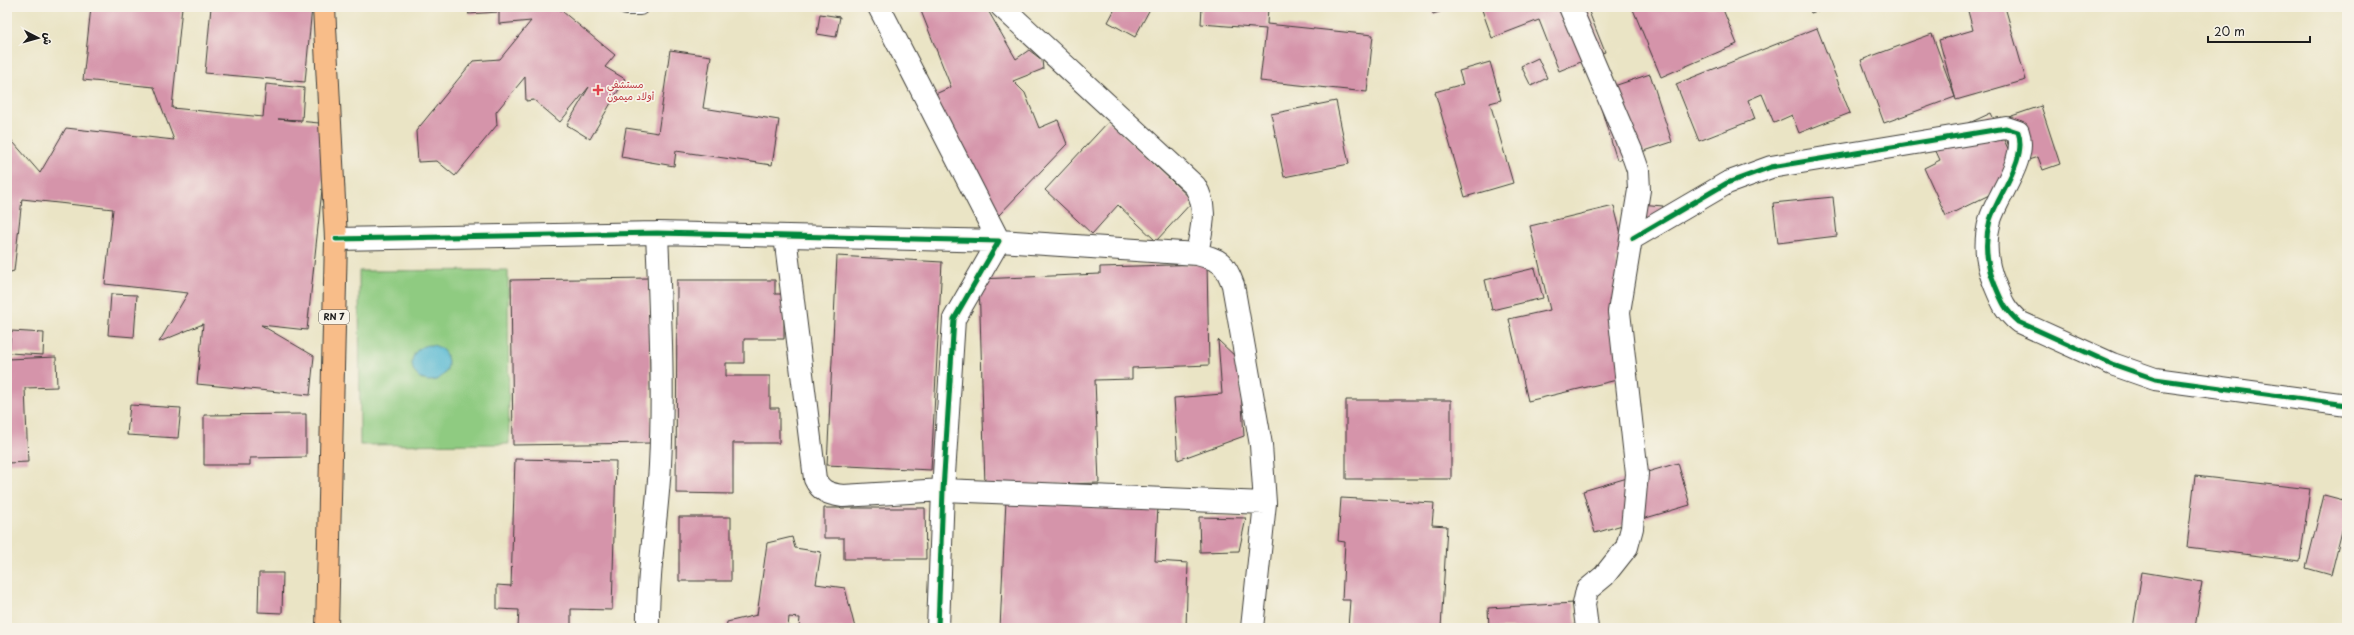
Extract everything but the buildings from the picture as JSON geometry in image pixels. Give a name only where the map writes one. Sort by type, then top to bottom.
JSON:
[{"type":"main road","name":"RN 7","points":[[324,7],[336,239],[327,628]]},
{"type":"street","points":[[879,7],[999,241]]},
{"type":"street","points":[[1002,7],[1195,186],[1202,198],[1204,210],[1197,254]]},
{"type":"street","points":[[1570,7],[1638,170],[1639,190],[1633,238],[1622,286],[1619,312],[1637,474],[1636,504],[1627,547],[1604,576],[1587,590],[1584,604],[1587,628]]},
{"type":"street","points":[[1633,238],[1727,183],[1771,167],[2006,128],[2018,132],[2021,150],[1990,220],[1986,241],[1988,268],[2006,312],[2019,322],[2112,364],[2155,379],[2347,404]]},
{"type":"street","points":[[648,628],[651,555],[660,466],[663,371],[657,233]]},
{"type":"street","points":[[336,239],[657,233],[999,241],[1197,254],[1216,259],[1227,268],[1233,285],[1261,445],[1265,503],[1252,628]]},
{"type":"street","points":[[785,236],[815,479],[819,488],[829,494],[843,496],[943,490],[1265,503]]},
{"type":"street","points":[[938,628],[943,490],[954,319],[999,241]]},
{"type":"lane","points":[[626,7],[640,7]]},
{"type":"green space","points":[[508,270],[509,444],[360,445],[359,271]]},
{"type":"water","points":[[434,345],[443,350],[447,356],[447,370],[443,376],[434,381],[426,381],[417,376],[413,370],[412,359],[417,350],[423,346]]},
{"type":"cycle path","points":[[1633,238],[1727,183],[1771,167],[2006,128],[2018,132],[2020,142],[2019,153],[2016,165],[1990,220],[1987,236],[1987,253],[1992,277],[2004,305],[2014,318],[2019,322],[2112,364],[2155,379],[2347,405]]},
{"type":"cycle path","points":[[336,239],[657,233],[999,241],[954,319],[943,490],[938,628]]},
{"type":"place","name":"مستشفى أولاد ميمون","points":[[598,90]]}]
